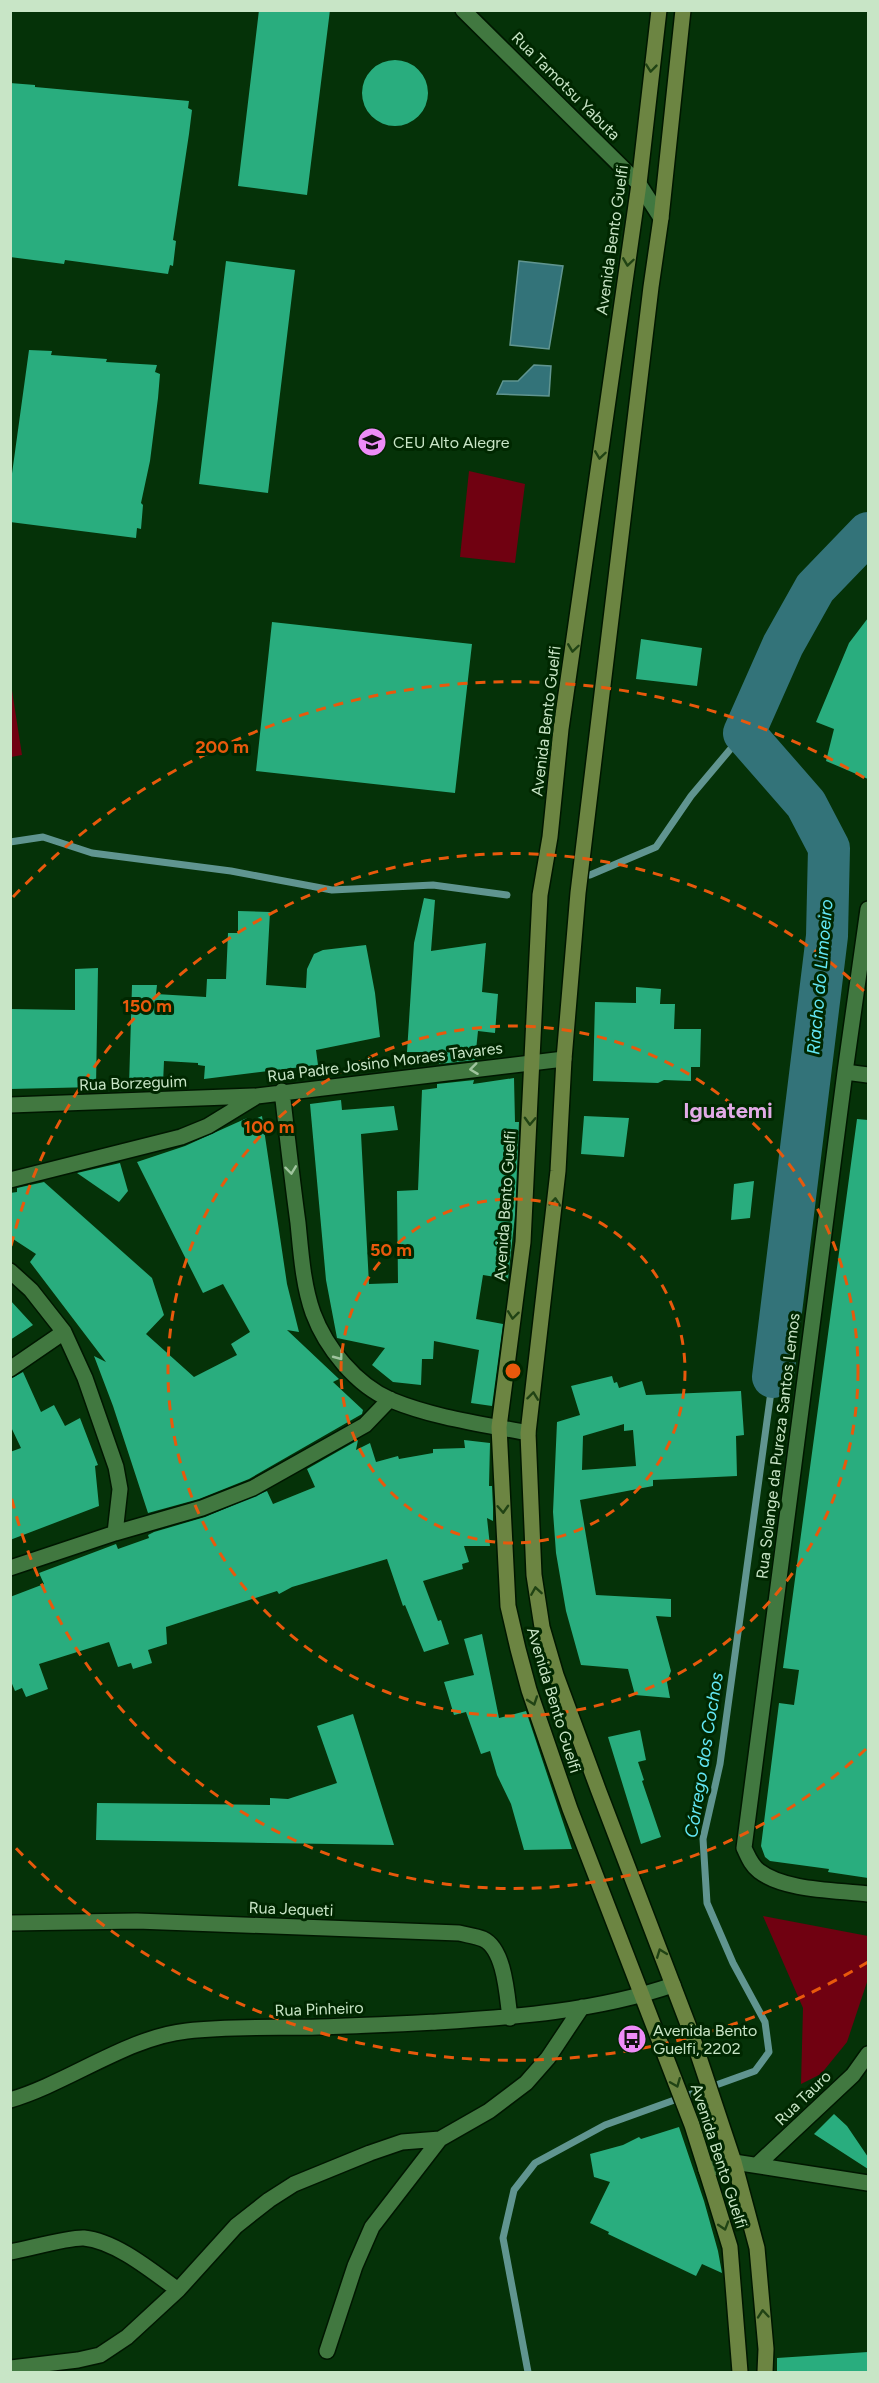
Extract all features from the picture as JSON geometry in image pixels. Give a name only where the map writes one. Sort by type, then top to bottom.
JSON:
[{"type":"main road","name":"Avenida Bento Guelfi","points":[[659,10],[639,184],[561,729],[550,837],[540,895],[523,1242],[499,1427],[508,1606],[518,1649],[529,1690],[570,1809],[640,1996],[692,2125],[730,2247],[740,2373]]},
{"type":"main road","name":"Avenida Bento Guelfi","points":[[683,10],[661,218],[649,299],[578,893],[551,1245],[528,1433],[534,1575],[542,1627],[556,1675],[689,2027],[734,2162],[756,2248],[766,2349],[765,2373]]},
{"type":"street","name":"Rua Tamotsu Yabuta","points":[[464,10],[639,184],[661,218]]},
{"type":"street","name":"Rua Solange da Pureza Santos Lemos","points":[[868,909],[844,1072],[744,1848],[750,1861],[759,1871],[772,1878],[793,1885],[868,1894]]},
{"type":"street","name":"Rua Padre Josino Moraes Tavares","points":[[10,1180],[181,1137],[207,1126],[257,1096],[282,1091],[564,1059]]},
{"type":"street","points":[[844,1072],[868,1075]]},
{"type":"street","points":[[282,1091],[303,1270],[312,1312],[322,1333],[344,1363],[364,1383],[390,1399],[465,1423],[528,1433]]},
{"type":"street","name":"Rua Borzeguim","points":[[10,1105],[257,1096]]},
{"type":"street","points":[[10,1271],[31,1290],[64,1332],[85,1378],[116,1467],[120,1489],[115,1533]]},
{"type":"street","points":[[10,1369],[64,1332]]},
{"type":"street","points":[[10,1568],[115,1533],[202,1508],[253,1488],[365,1425],[390,1399]]},
{"type":"street","name":"Rua Jequeti","points":[[10,1923],[137,1921],[459,1933],[481,1938],[490,1943],[496,1952],[503,1973],[510,2018]]},
{"type":"street","name":"Rua Pinheiro","points":[[10,2100],[32,2094],[123,2051],[154,2039],[185,2031],[344,2027],[510,2018],[640,1996],[673,1985]]},
{"type":"street","points":[[327,2351],[355,2266],[372,2227],[440,2139],[489,2111],[526,2083],[548,2058],[582,2007]]},
{"type":"street","name":"Rua Tauro","points":[[758,2164],[853,2075],[868,2054]]},
{"type":"street","points":[[11,2368],[100,2355],[127,2337],[178,2290],[236,2226],[294,2184],[370,2152],[402,2142],[440,2139]]},
{"type":"street","points":[[706,2170],[734,2162],[868,2183]]},
{"type":"street","points":[[10,2252],[84,2238],[108,2245],[133,2258],[178,2290]]},
{"type":"street","points":[[11,2368],[24,2373]]},
{"type":"shaded area","points":[[469,471],[525,484],[515,563],[460,557]]},
{"type":"shaded area","points":[[11,684],[22,755],[10,757]]},
{"type":"shaded area","points":[[763,1916],[868,1936],[868,1979],[847,2042],[821,2074],[801,2084],[803,2008]]},
{"type":"water","points":[[519,261],[563,266],[549,349],[510,345]]},
{"type":"water","points":[[534,365],[551,366],[549,396],[497,394],[503,381],[518,381]]},
{"type":"building","points":[[259,10],[330,10],[307,195],[238,186]]},
{"type":"building","points":[[395,60],[407,63],[418,70],[425,81],[428,93],[425,105],[418,116],[407,123],[395,126],[383,123],[372,116],[365,105],[362,93],[365,81],[372,70],[383,63]]},
{"type":"building","points":[[10,83],[189,101],[188,108],[192,110],[173,240],[176,241],[173,266],[170,265],[168,274],[65,260],[64,264],[10,257]]},
{"type":"building","points":[[226,261],[295,270],[268,493],[199,484]]},
{"type":"building","points":[[29,350],[52,351],[51,355],[107,359],[106,362],[157,365],[155,372],[160,374],[158,398],[150,461],[141,503],[143,505],[141,529],[137,528],[136,538],[10,522],[10,488]]},
{"type":"building","points":[[868,618],[868,779],[826,761],[834,729],[816,722],[849,643]]},
{"type":"building","points":[[272,622],[472,644],[455,793],[256,771]]},
{"type":"building","points":[[641,639],[702,648],[697,686],[636,679]]},
{"type":"building","points":[[424,898],[435,900],[431,951],[486,943],[482,992],[498,994],[495,1033],[478,1031],[475,1060],[439,1064],[440,1053],[423,1055],[423,1052],[407,1052],[414,943]]},
{"type":"building","points":[[238,911],[270,912],[266,985],[306,988],[307,969],[314,954],[323,950],[366,945],[380,1037],[316,1050],[318,1065],[204,1079],[205,1066],[198,1065],[198,1063],[164,1061],[163,1084],[129,1086],[132,985],[157,985],[156,994],[206,997],[207,979],[226,979],[228,933],[238,933]]},
{"type":"building","points":[[98,968],[96,1087],[10,1089],[10,1009],[75,1010],[75,969]]},
{"type":"building","points":[[636,987],[661,989],[660,1004],[675,1004],[674,1029],[701,1029],[700,1067],[691,1067],[691,1081],[664,1080],[658,1083],[593,1081],[595,1002],[636,1003]]},
{"type":"building","points":[[514,1078],[515,1122],[519,1122],[515,1215],[508,1279],[483,1275],[476,1319],[503,1324],[492,1406],[471,1403],[479,1350],[434,1341],[433,1359],[422,1359],[421,1385],[393,1382],[372,1365],[385,1348],[337,1338],[326,1280],[310,1104],[341,1100],[342,1110],[394,1106],[398,1130],[361,1134],[369,1284],[398,1283],[397,1191],[418,1190],[422,1090],[437,1088],[437,1084],[474,1080],[473,1084]]},
{"type":"building","points":[[262,1116],[287,1284],[299,1332],[287,1330],[339,1379],[333,1382],[363,1410],[362,1414],[249,1479],[199,1499],[148,1513],[94,1356],[106,1362],[30,1262],[36,1254],[10,1237],[10,1193],[17,1192],[17,1188],[44,1182],[152,1278],[164,1315],[146,1334],[194,1377],[237,1355],[231,1344],[250,1332],[223,1284],[203,1293],[137,1162],[185,1146],[247,1118],[248,1122]]},
{"type":"building","points":[[584,1116],[629,1118],[624,1157],[581,1154]]},
{"type":"building","points":[[857,1119],[868,1120],[868,1878],[828,1872],[829,1869],[770,1861],[765,1857],[761,1846],[779,1703],[794,1705],[799,1670],[783,1668]]},
{"type":"building","points":[[120,1163],[128,1191],[119,1202],[77,1173]]},
{"type":"building","points":[[754,1181],[750,1218],[731,1220],[734,1184]]},
{"type":"building","points":[[10,1300],[33,1325],[10,1340]]},
{"type":"building","points":[[23,1372],[41,1412],[54,1405],[65,1426],[80,1418],[98,1465],[95,1466],[99,1506],[10,1540],[10,1452],[21,1448],[10,1425],[10,1379]]},
{"type":"building","points":[[612,1376],[619,1388],[642,1381],[646,1395],[741,1391],[744,1435],[736,1436],[737,1476],[653,1480],[653,1486],[580,1500],[596,1595],[671,1599],[671,1617],[656,1616],[671,1671],[667,1682],[670,1698],[635,1695],[628,1669],[581,1665],[566,1611],[556,1553],[553,1512],[557,1422],[580,1415],[571,1386]],"holes":[[[624,1424],[624,1431],[633,1430],[636,1466],[582,1470],[583,1436]]]},
{"type":"building","points":[[358,1440],[356,1450],[370,1443],[376,1462],[398,1456],[399,1459],[433,1453],[433,1449],[465,1448],[464,1440],[490,1443],[489,1486],[492,1486],[493,1521],[487,1518],[490,1546],[464,1546],[469,1562],[462,1564],[463,1569],[423,1581],[449,1644],[424,1652],[405,1605],[403,1606],[387,1559],[166,1627],[167,1644],[148,1650],[152,1663],[133,1669],[131,1663],[118,1667],[109,1642],[39,1664],[48,1689],[26,1697],[22,1688],[15,1691],[10,1679],[10,1597],[44,1584],[39,1573],[116,1544],[118,1549],[149,1538],[148,1535],[154,1532],[205,1517],[267,1491],[273,1504],[315,1487],[307,1469]]},
{"type":"building","points":[[482,1634],[499,1718],[526,1711],[572,1849],[524,1850],[511,1804],[497,1775],[490,1751],[481,1754],[466,1712],[454,1715],[444,1682],[474,1675],[464,1639]]},
{"type":"building","points":[[353,1714],[394,1845],[96,1840],[97,1803],[270,1805],[270,1798],[288,1799],[337,1783],[317,1726]]},
{"type":"building","points":[[640,1730],[646,1760],[638,1762],[661,1837],[641,1844],[608,1737]]},
{"type":"building","points":[[834,2114],[847,2126],[868,2157],[868,2169],[814,2134]]},
{"type":"building","points":[[679,2127],[704,2201],[722,2273],[702,2264],[696,2276],[590,2223],[610,2182],[594,2177],[590,2154],[623,2145],[639,2137],[641,2139]]},
{"type":"building","points":[[868,2352],[868,2373],[777,2373],[777,2358]]},
{"type":"waterway","name":"Riacho do Limoeiro","points":[[773,1377],[827,936],[829,848],[806,804],[744,733],[783,645],[815,588],[868,533]]},
{"type":"waterway","points":[[590,875],[656,847],[691,796],[744,733]]},
{"type":"waterway","points":[[10,842],[43,837],[92,853],[231,871],[332,890],[433,885],[507,895]]},
{"type":"waterway","name":"Córrego dos Cochos","points":[[528,2372],[503,2238],[514,2190],[535,2163],[605,2125],[755,2071],[769,2052],[765,2022],[733,1963],[707,1903],[703,1839],[720,1764],[773,1377]]},
{"type":"place","name":"CEU Alto Alegre","points":[[372,442]]},
{"type":"place","name":"Avenida Bento Guelfi, 2202","points":[[632,2039]]},
{"type":"district","name":"Iguatemi","points":[[728,1110]]}]
